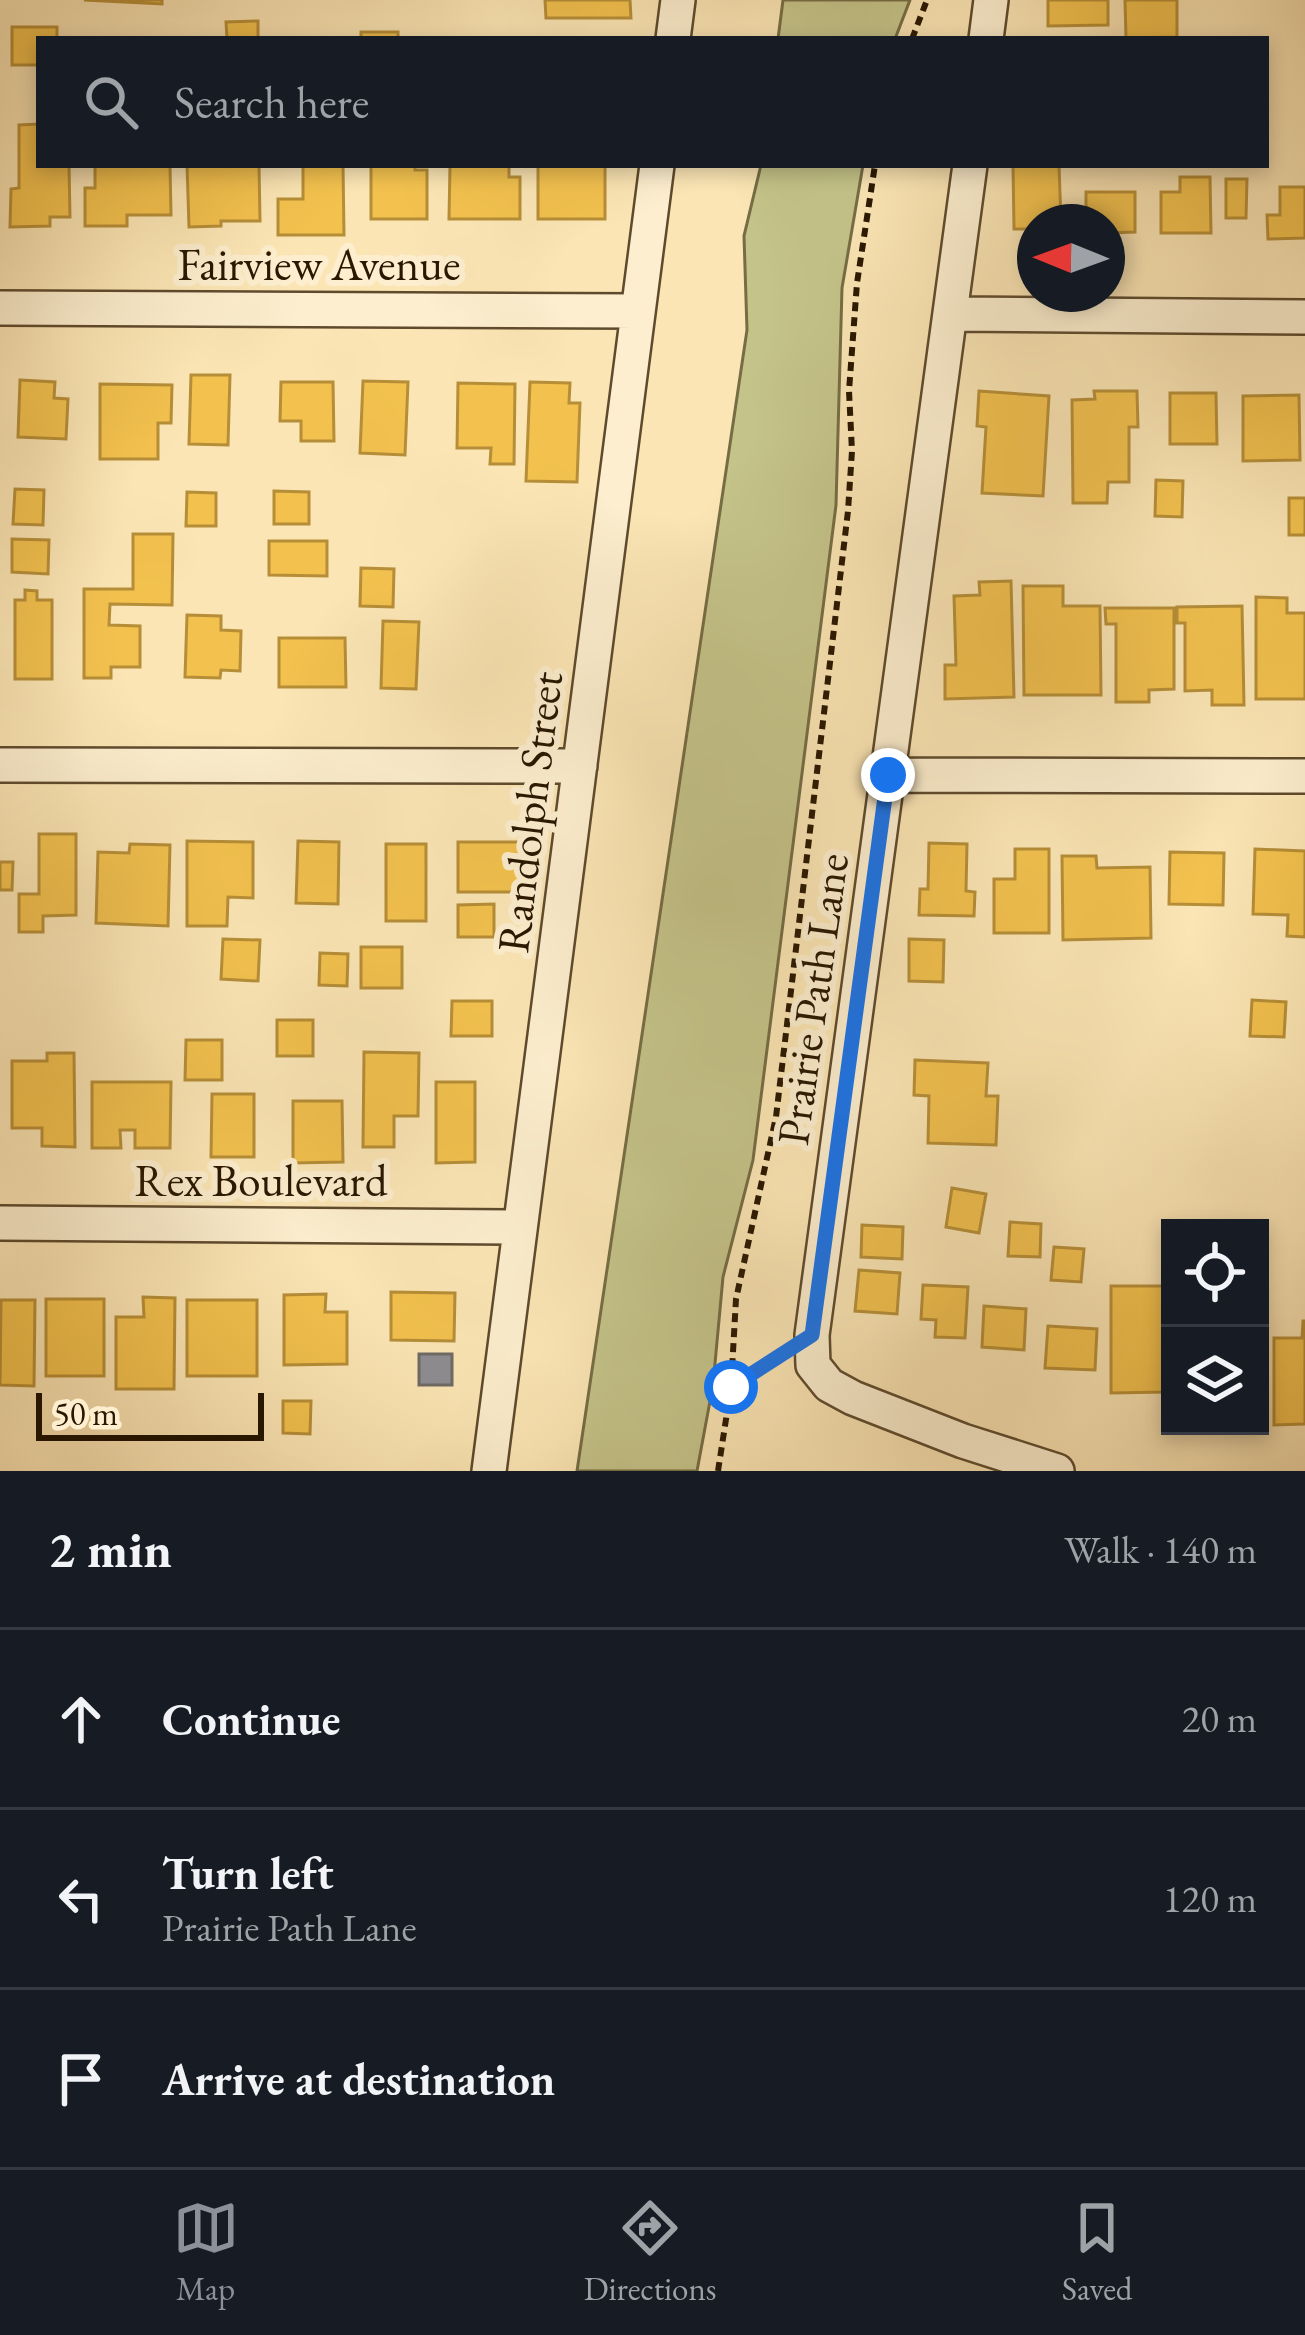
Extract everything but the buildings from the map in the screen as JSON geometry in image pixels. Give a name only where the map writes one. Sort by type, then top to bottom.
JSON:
[{"type":"street","points":[[673,36],[678,0]]},
{"type":"street","points":[[986,36],[991,0]]},
{"type":"street","name":"Randolph Street","points":[[489,1471],[657,168]]},
{"type":"street","name":"Prairie Path Lane","points":[[970,168],[812,1335],[813,1365],[829,1385],[854,1398],[1057,1471]]},
{"type":"street","name":"Fairview Avenue","points":[[0,308],[638,311]]},
{"type":"street","points":[[951,314],[1305,316]]},
{"type":"street","points":[[0,765],[580,766]]},
{"type":"street","points":[[888,775],[1305,776]]},
{"type":"street","name":"Rex Boulevard","points":[[0,1223],[520,1227]]},
{"type":"path","points":[[913,36],[927,0]]},
{"type":"path","points":[[718,1471],[731,1387],[736,1299],[776,1117],[843,558],[852,451],[848,392],[855,305],[875,168]]},
{"type":"path","points":[[731,1387],[812,1335]]},
{"type":"shaded area","points":[[783,0],[910,0],[896,36],[778,36]]},
{"type":"shaded area","points":[[760,168],[862,168],[842,288],[836,505],[753,1160],[723,1277],[713,1385],[697,1471],[577,1471],[747,330],[744,236]]},
{"type":"route","points":[[731,1387],[812,1335],[888,775]]}]
